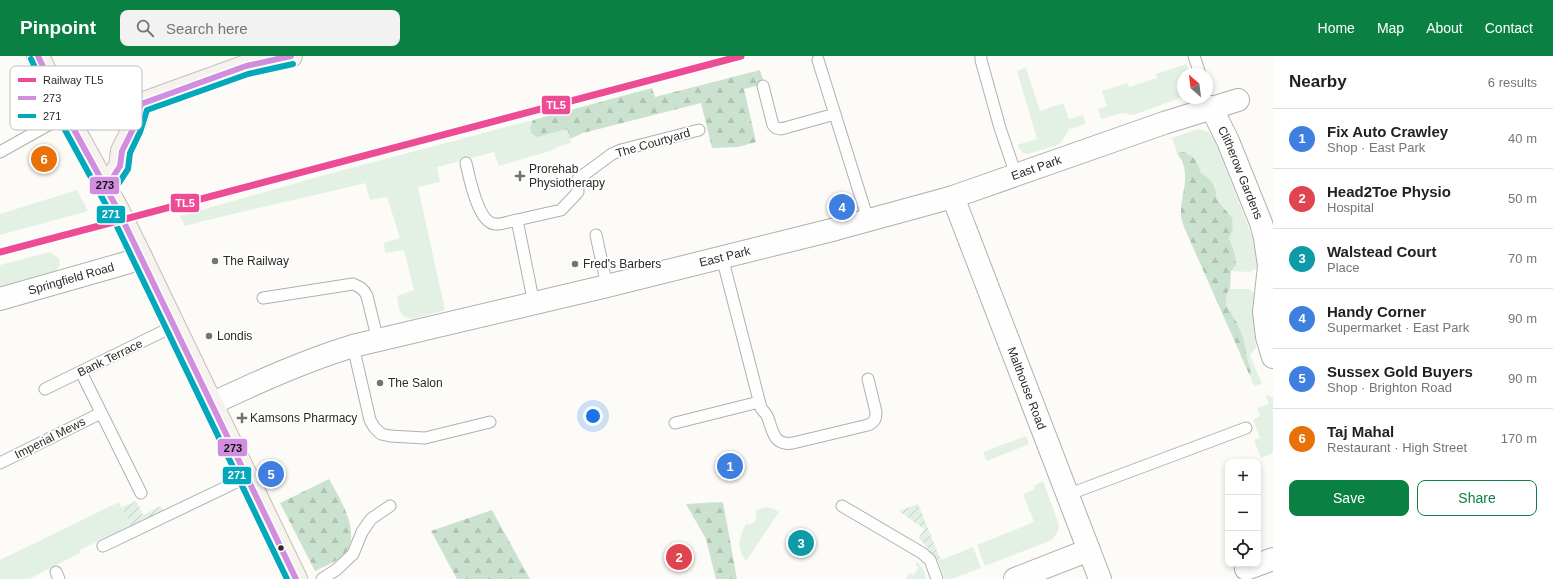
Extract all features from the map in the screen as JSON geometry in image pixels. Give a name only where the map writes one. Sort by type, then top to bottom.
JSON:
[{"type":"main road","points":[[38,56],[43,66]]},
{"type":"main road","points":[[142,104],[246,66],[292,56]]},
{"type":"main road","points":[[74,130],[141,257],[296,579]]},
{"type":"main road","points":[[106,188],[120,166],[122,151],[132,130]]},
{"type":"street","name":"East Park","points":[[1213,101],[1238,100]]},
{"type":"street","name":"East Park","points":[[212,404],[289,368],[353,346],[607,286],[868,220],[952,197],[1016,175],[1201,104]]},
{"type":"street","name":"Clitherow Gardens","points":[[1210,104],[1228,141],[1261,224],[1269,238],[1269,266],[1264,312],[1266,337],[1273,357]]},
{"type":"street","name":"Malthouse Road","points":[[952,197],[1100,579]]},
{"type":"street","name":"Springfield Road","points":[[0,299],[126,264],[141,257]]},
{"type":"street","points":[[1015,579],[1089,550]]},
{"type":"street","points":[[1246,569],[1273,559]]},
{"type":"lane","points":[[981,56],[1000,128],[1016,175]]},
{"type":"lane","points":[[1194,56],[1198,68]]},
{"type":"lane","points":[[818,60],[868,220]]},
{"type":"lane","points":[[763,86],[773,125],[776,128],[781,129],[835,114]]},
{"type":"lane","points":[[0,152],[39,130]]},
{"type":"lane","name":"The Courtyard","points":[[466,163],[479,209],[489,221],[494,224],[557,211],[564,207],[578,192],[578,179],[612,154],[621,150],[698,130]]},
{"type":"lane","points":[[517,220],[534,304]]},
{"type":"lane","points":[[596,235],[607,286]]},
{"type":"lane","points":[[722,257],[759,402],[761,408],[768,417],[776,438],[783,443],[793,443],[874,422],[876,412],[868,379]]},
{"type":"lane","points":[[263,298],[354,284],[360,286],[367,296],[378,341]]},
{"type":"lane","name":"Bank Terrace","points":[[45,389],[174,326]]},
{"type":"lane","points":[[353,346],[370,420],[381,434],[425,438],[490,422]]},
{"type":"lane","name":"Imperial Mews","points":[[81,372],[141,493]]},
{"type":"lane","points":[[675,423],[759,402]]},
{"type":"lane","name":"Imperial Mews","points":[[0,463],[101,413]]},
{"type":"lane","points":[[1067,495],[1246,428]]},
{"type":"lane","points":[[103,546],[248,477]]},
{"type":"lane","points":[[322,579],[336,570],[353,554],[362,532],[371,519],[390,506]]},
{"type":"lane","points":[[842,506],[922,553],[930,560],[937,579]]},
{"type":"green space","points":[[1186,64],[1188,68],[1177,68],[1177,99],[1133,115],[1122,113],[1101,119],[1098,109],[1107,106],[1102,91],[1128,83],[1129,87],[1157,78],[1156,74]]},
{"type":"green space","points":[[1026,68],[1040,111],[1063,103],[1069,119],[1083,115],[1086,124],[1069,129],[1058,145],[1028,154],[1023,153],[1017,145],[1037,139],[1017,71]]},
{"type":"green space","points":[[760,70],[764,84],[744,89],[756,142],[738,147],[712,148],[701,103],[583,133],[570,139],[567,129],[537,137],[531,133],[530,128],[533,120],[652,88],[655,97]]},
{"type":"green space","points":[[533,120],[530,128],[567,129],[571,143],[557,147],[550,151],[499,166],[494,152],[437,167],[440,182],[418,187],[445,310],[412,319],[403,316],[399,309],[397,296],[414,290],[404,250],[385,253],[384,243],[400,238],[387,197],[370,200],[365,183],[185,226],[180,216],[321,176]]},
{"type":"green space","points":[[1198,129],[1209,132],[1215,141],[1256,247],[1259,267],[1249,272],[1231,271],[1235,254],[1229,238],[1233,229],[1225,208],[1216,198],[1213,187],[1209,180],[1201,173],[1197,162],[1184,152],[1177,153],[1172,138]]},
{"type":"green space","points":[[1184,152],[1194,158],[1201,173],[1213,184],[1216,192],[1216,198],[1232,218],[1233,229],[1229,238],[1235,254],[1236,265],[1231,271],[1230,289],[1227,293],[1226,305],[1237,323],[1244,340],[1251,370],[1250,376],[1182,221],[1181,209],[1185,185],[1185,173],[1183,163],[1177,153]]},
{"type":"green space","points":[[77,190],[88,211],[0,235],[0,214]]},
{"type":"green space","points":[[50,252],[59,258],[60,265],[56,273],[0,289],[0,265]]},
{"type":"green space","points":[[1230,289],[1249,289],[1255,294],[1253,318],[1256,347],[1250,356],[1262,384],[1254,386],[1250,376],[1251,370],[1244,340],[1237,323],[1226,305],[1227,293]]},
{"type":"green space","points":[[1266,395],[1273,397],[1273,453],[1261,458],[1254,440],[1260,438],[1253,420],[1260,416],[1257,408],[1269,404]]},
{"type":"green space","points":[[1026,436],[1029,444],[987,461],[983,452]]},
{"type":"green space","points":[[329,479],[339,497],[348,519],[351,530],[351,540],[347,550],[340,558],[315,571],[280,503]]},
{"type":"green space","points":[[1043,481],[1059,525],[1058,531],[1052,540],[985,566],[977,545],[1034,522],[1023,494],[1035,489],[1034,486]]},
{"type":"green space","points":[[136,501],[143,515],[161,506],[163,511],[131,526],[122,507]]},
{"type":"green space","points":[[119,502],[131,526],[80,550],[80,553],[29,579],[0,579],[0,560]]},
{"type":"green space","points":[[723,502],[737,579],[716,579],[706,539],[686,504]]},
{"type":"green space","points":[[918,504],[940,558],[937,559],[919,538],[924,529],[899,511]]},
{"type":"green space","points":[[765,507],[772,508],[779,512],[746,561],[741,552],[740,538],[746,524],[754,523],[756,519],[755,511]]},
{"type":"green space","points":[[492,510],[530,579],[457,579],[431,531]]},
{"type":"green space","points":[[973,547],[981,568],[951,579],[945,579],[937,559],[940,558],[941,560]]},
{"type":"green space","points":[[917,562],[924,570],[926,579],[906,579],[910,573],[914,575],[919,567],[915,565]]},
{"type":"rail line","name":"TL5","points":[[0,252],[741,56]]},
{"type":"transit line","name":"273","points":[[38,56],[43,66]]},
{"type":"transit line","name":"273","points":[[142,104],[246,66],[291,56]]},
{"type":"transit line","name":"271","points":[[31,59],[34,66]]},
{"type":"transit line","name":"271","points":[[142,126],[147,110],[248,74],[293,64]]},
{"type":"transit line","name":"271","points":[[65,130],[111,214],[287,579]]},
{"type":"transit line","name":"273","points":[[74,130],[118,210],[296,579]]},
{"type":"transit line","name":"273","points":[[106,188],[120,166],[122,151],[132,130]]},
{"type":"transit line","name":"271","points":[[113,192],[128,169],[130,153],[141,130]]},
{"type":"place","name":"Taj Mahal","points":[[44,159]]},
{"type":"place","name":"Prorehab Physiotherapy","points":[[520,176]]},
{"type":"place","name":"Handy Corner","points":[[842,207]]},
{"type":"place","name":"The Railway","points":[[215,261]]},
{"type":"place","name":"Fred's Barbers","points":[[575,264]]},
{"type":"place","name":"Londis","points":[[209,336]]},
{"type":"place","name":"The Salon","points":[[380,383]]},
{"type":"place","name":"Kamsons Pharmacy","points":[[242,418]]},
{"type":"place","name":"Fix Auto Crawley","points":[[730,466]]},
{"type":"place","name":"Sussex Gold Buyers","points":[[271,474]]},
{"type":"place","name":"Walstead Court","points":[[801,543]]},
{"type":"place","name":"Head2Toe Physio","points":[[679,557]]}]
